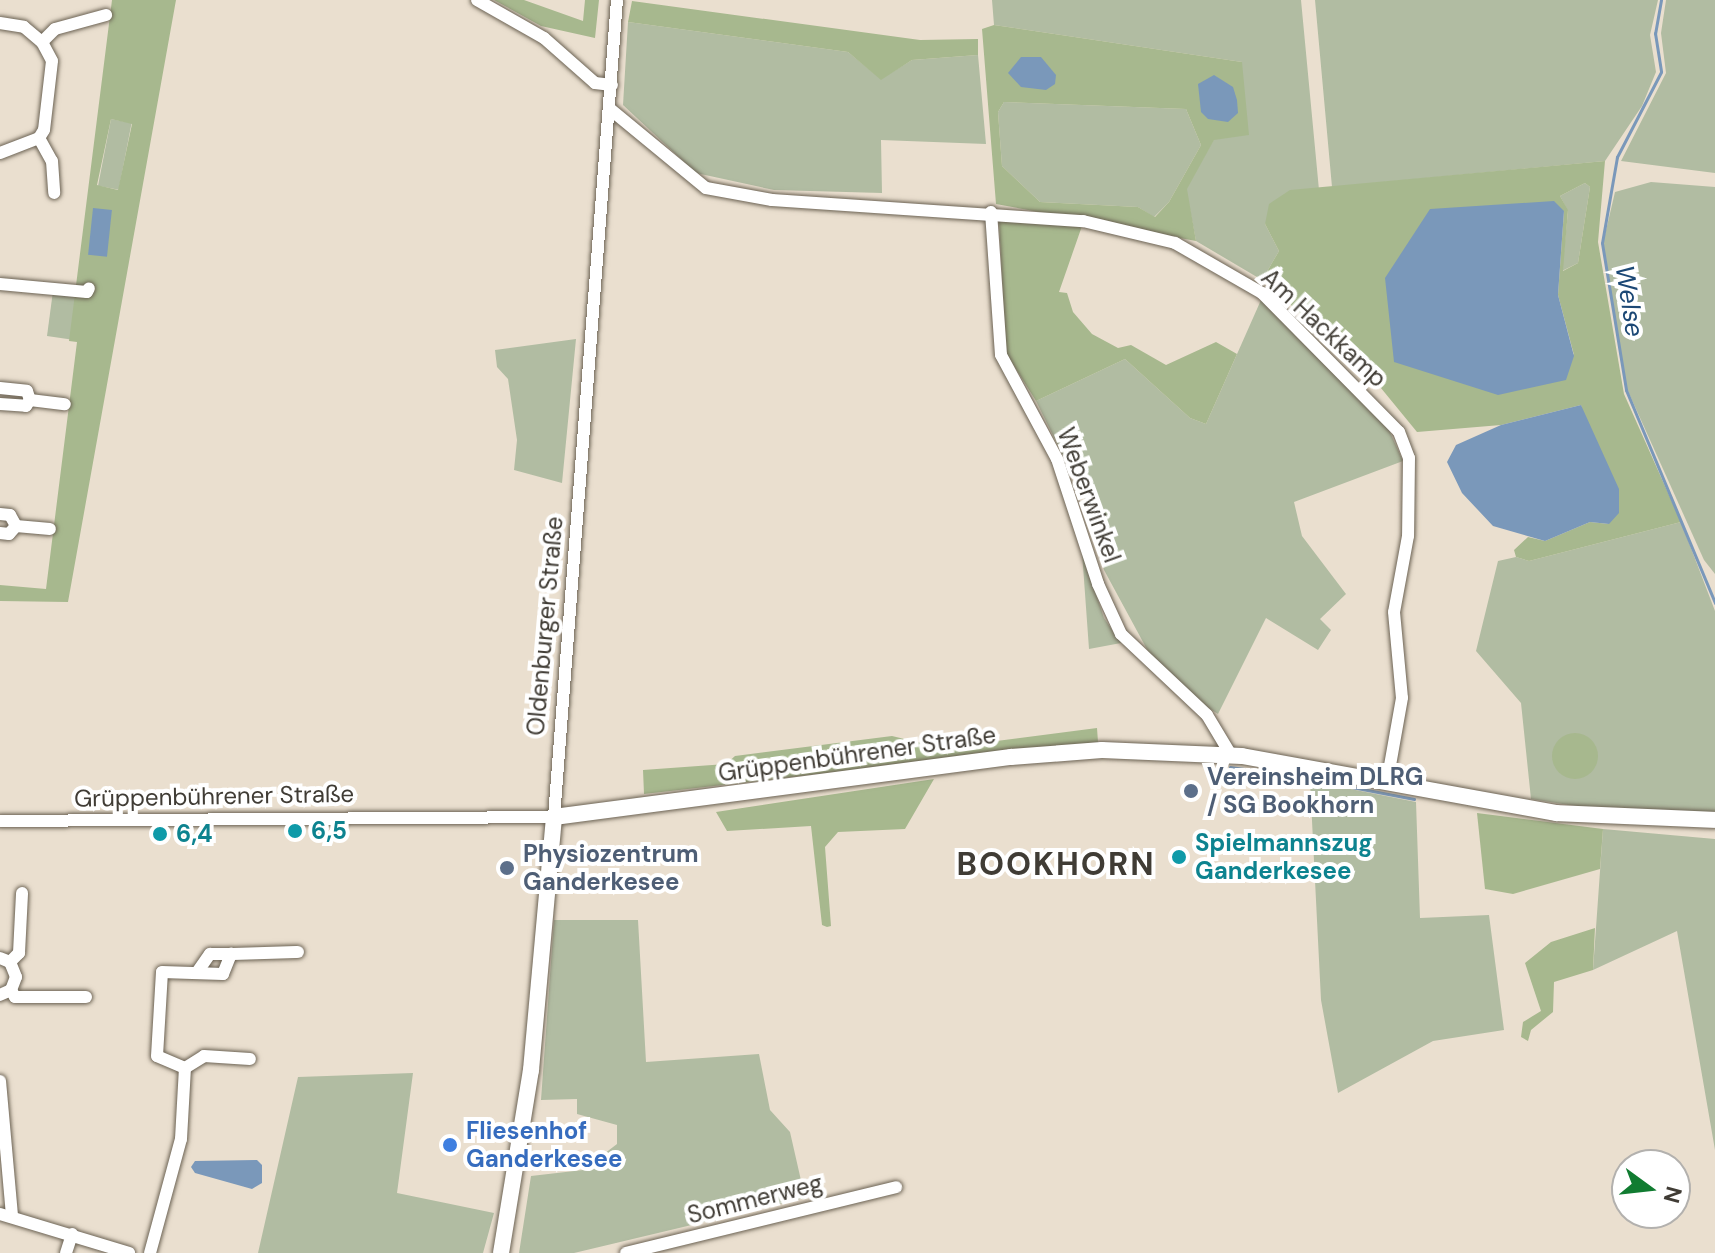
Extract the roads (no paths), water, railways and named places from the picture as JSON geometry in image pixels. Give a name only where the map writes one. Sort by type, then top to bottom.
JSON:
[{"type":"main road","name":"Grüppenbührener Straße","points":[[554,817],[1011,757],[1102,750],[1231,755],[1557,813],[1715,820]]},
{"type":"main road","name":"Oldenburger Straße","points":[[501,1253],[525,1122],[554,817]]},
{"type":"street","points":[[477,0],[544,38],[595,83],[612,85]]},
{"type":"street","name":"Oldenburger Straße","points":[[554,817],[617,0]]},
{"type":"street","points":[[42,42],[55,29],[106,15]]},
{"type":"street","points":[[0,23],[24,27],[42,42],[52,61],[39,138],[52,161],[54,193]]},
{"type":"street","name":"Am Hackkamp","points":[[610,109],[706,188],[772,200],[991,212],[1083,221],[1175,243],[1203,256],[1262,293],[1399,432],[1409,458],[1411,493],[1394,612],[1402,698],[1387,782]]},
{"type":"street","points":[[0,153],[39,138]]},
{"type":"street","name":"Weberwinkel","points":[[991,212],[1001,355],[1057,459],[1098,584],[1121,634],[1207,715],[1231,755]]},
{"type":"street","points":[[0,284],[87,292],[89,288]]},
{"type":"street","points":[[0,388],[27,391],[30,400]]},
{"type":"street","points":[[0,404],[26,406],[30,400]]},
{"type":"street","points":[[30,400],[65,404]]},
{"type":"street","points":[[0,514],[10,515],[16,526]]},
{"type":"street","points":[[16,526],[50,529]]},
{"type":"street","points":[[0,533],[9,534],[16,526]]},
{"type":"street","name":"Grüppenbührener Straße","points":[[0,821],[554,817]]},
{"type":"street","points":[[22,893],[19,953],[5,960],[16,977],[5,993],[15,997],[86,997]]},
{"type":"street","points":[[198,971],[210,954],[298,952]]},
{"type":"street","points":[[185,1068],[157,1056],[162,972],[223,974],[231,954]]},
{"type":"street","points":[[185,1068],[204,1056],[250,1059]]},
{"type":"street","points":[[150,1253],[181,1139],[185,1068]]},
{"type":"street","points":[[0,1081],[6,1215],[129,1253]]},
{"type":"street","name":"Sommerweg","points":[[626,1253],[896,1187]]},
{"type":"street","points":[[66,1253],[72,1234]]},
{"type":"water","points":[[1021,57],[1041,57],[1056,75],[1055,84],[1046,90],[1021,87],[1008,73]]},
{"type":"water","points":[[1214,75],[1233,87],[1237,100],[1238,113],[1228,122],[1208,119],[1201,112],[1198,84]]},
{"type":"water","points":[[1554,201],[1564,211],[1558,295],[1574,356],[1566,380],[1498,395],[1394,362],[1385,278],[1430,209]]},
{"type":"water","points":[[93,208],[112,210],[107,257],[88,255]]},
{"type":"water","points":[[1581,405],[1619,489],[1619,513],[1609,524],[1590,522],[1545,541],[1493,526],[1462,493],[1447,462],[1456,445],[1501,425]]},
{"type":"water","points":[[257,1160],[262,1165],[262,1183],[252,1189],[195,1173],[191,1167],[195,1161]]},
{"type":"waterway","name":"Welse","points":[[1661,0],[1655,33],[1661,72],[1617,157],[1602,243],[1626,390],[1715,603]]},
{"type":"waterway","points":[[1230,767],[1295,776]]},
{"type":"waterway","points":[[1310,779],[1414,799]]},
{"type":"place","name":"Vereinsheim DLRG / SG Bookhorn","points":[[1191,791]]},
{"type":"place","name":"6,5","points":[[295,831]]},
{"type":"place","name":"6,4","points":[[160,834]]},
{"type":"place","name":"Spielmannszug Ganderkesee","points":[[1179,857]]},
{"type":"place","name":"Physiozentrum Ganderkesee","points":[[507,868]]},
{"type":"place","name":"Fliesenhof Ganderkesee","points":[[450,1145]]},
{"type":"district","name":"BOOKHORN","points":[[1056,864]]}]
